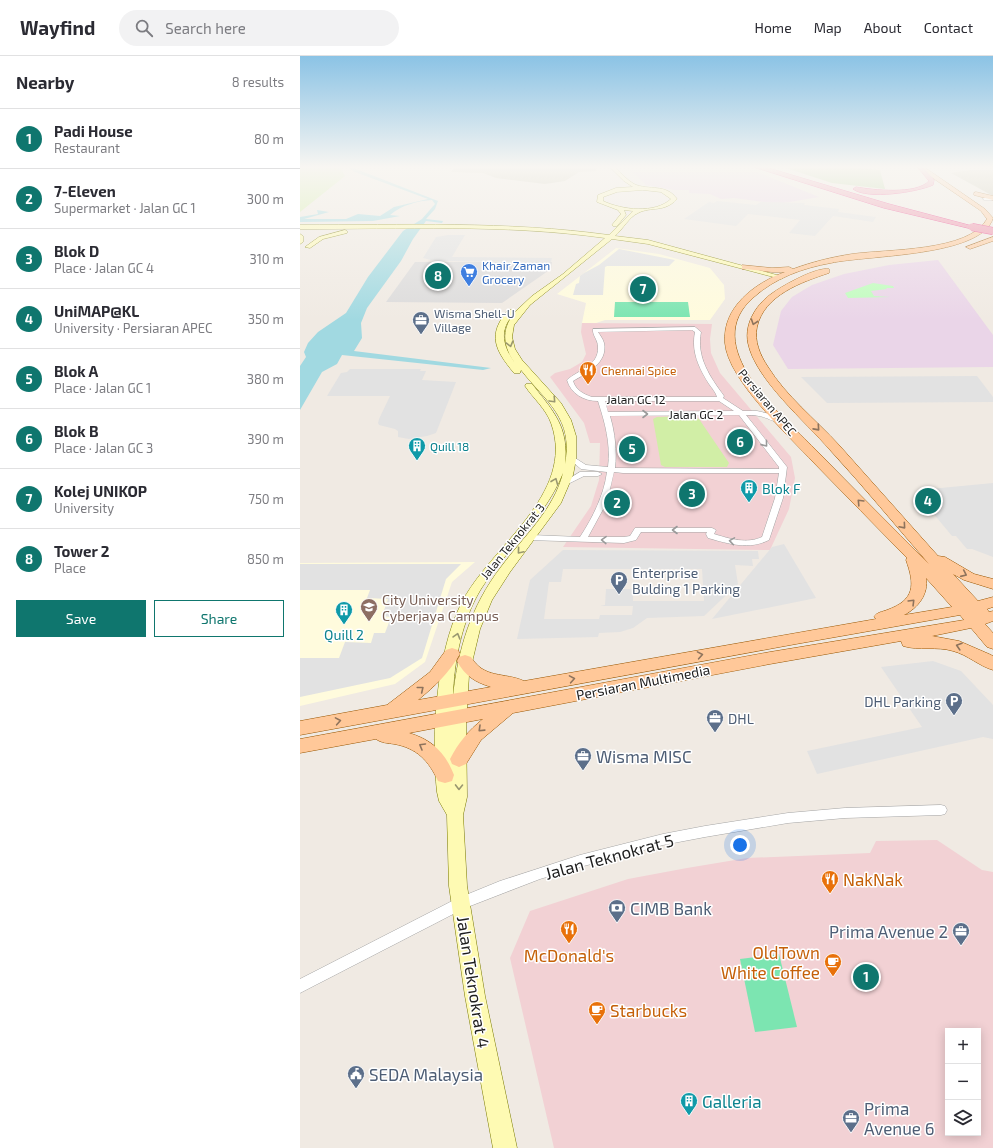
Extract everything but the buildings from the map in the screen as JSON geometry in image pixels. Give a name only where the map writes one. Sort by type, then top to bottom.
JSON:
[{"type":"highway","points":[[943,218],[973,225],[993,226]]},
{"type":"highway","points":[[947,218],[993,231]]},
{"type":"main road","points":[[608,233],[621,218]]},
{"type":"main road","name":"Jalan Teknokrat 3","points":[[459,657],[470,638],[483,606],[509,563],[552,511],[566,483],[572,458],[572,439],[564,414],[557,404],[518,361],[509,344],[509,330],[513,320],[522,309],[595,247],[608,233],[622,227],[630,218]]},
{"type":"main road","name":"Persiaran APEC","points":[[913,548],[762,367],[753,349],[752,328],[759,310],[768,300],[792,284],[843,262],[938,246],[971,238],[984,231],[990,222],[988,218]]},
{"type":"main road","points":[[622,227],[622,234],[632,239]]},
{"type":"main road","points":[[300,228],[318,231],[400,229]]},
{"type":"main road","points":[[300,243],[318,231],[441,229],[590,231],[608,233],[744,269],[779,270],[843,262]]},
{"type":"main road","points":[[441,229],[533,231],[580,235],[608,233],[659,248],[781,278],[843,262]]},
{"type":"main road","points":[[308,247],[321,238],[335,234],[378,230]]},
{"type":"main road","points":[[302,254],[318,231]]},
{"type":"main road","points":[[580,235],[591,239],[594,242],[595,247],[624,243],[659,248]]},
{"type":"main road","points":[[300,236],[300,243]]},
{"type":"main road","name":"Persiaran APEC","points":[[843,262],[958,250],[979,245],[993,239]]},
{"type":"main road","name":"Jalan Teknokrat 3","points":[[452,709],[463,617],[475,590],[494,562],[533,518],[543,503],[555,481],[561,457],[560,439],[556,422],[544,404],[502,353],[499,338],[500,326],[512,311],[595,247]]},
{"type":"main road","points":[[744,269],[760,280],[761,283],[752,294]]},
{"type":"main road","points":[[768,300],[770,295],[785,284],[781,278]]},
{"type":"main road","name":"Persiaran APEC","points":[[781,278],[752,294],[740,306],[731,326],[730,343],[737,365],[761,410],[784,423],[981,616],[993,643]]},
{"type":"main road","points":[[913,548],[956,571],[993,584]]},
{"type":"main road","points":[[796,638],[893,614],[912,603],[918,594],[920,583],[913,548]]},
{"type":"main road","points":[[981,616],[993,602]]},
{"type":"main road","name":"Persiaran Multimedia","points":[[300,746],[364,734],[534,686],[796,638],[981,616]]},
{"type":"main road","name":"Persiaran Multimedia","points":[[300,728],[390,712],[510,707],[770,658],[964,625],[981,616]]},
{"type":"main road","points":[[770,658],[832,652],[899,643],[929,642],[963,647],[993,664]]},
{"type":"main road","points":[[390,712],[459,657],[473,673],[487,678],[514,684],[534,686]]},
{"type":"main road","points":[[459,759],[475,735],[510,707]]},
{"type":"main road","name":"Jalan Teknokrat 4","points":[[452,709],[459,759],[458,797],[455,815],[458,886],[475,996],[505,1148]]},
{"type":"main road","name":"Jalan Teknokrat 4","points":[[452,709],[445,775],[447,799],[455,815]]},
{"type":"main road","points":[[364,734],[392,736],[419,744],[437,757],[442,765],[445,775]]},
{"type":"street","name":"Jalan GC 12","points":[[696,329],[698,332],[698,350],[700,361],[706,374],[720,396],[720,399],[601,399],[584,397],[578,393],[570,380],[587,370],[599,359],[602,345],[595,330],[696,329]]},
{"type":"street","points":[[583,539],[599,515],[607,492],[611,471],[611,435],[601,399]]},
{"type":"street","points":[[531,538],[628,540],[635,536],[638,530],[712,530],[711,536],[727,541],[760,542],[766,538],[777,505],[783,471],[781,463],[740,413],[720,399]]},
{"type":"street","name":"Jalan GC 2","points":[[606,414],[740,413],[761,410]]},
{"type":"street","points":[[572,458],[584,468],[611,471]]},
{"type":"street","points":[[566,483],[583,474],[611,471],[783,471]]},
{"type":"street","name":"Jalan Teknokrat 5","points":[[300,986],[461,903],[548,871],[630,848],[699,833],[789,818],[856,813],[941,810]]},
{"type":"shaded area","points":[[686,218],[744,218],[736,226],[684,219]]},
{"type":"shaded area","points":[[782,218],[831,218],[815,236],[789,233],[800,220]]},
{"type":"shaded area","points":[[846,218],[875,218],[873,222]]},
{"type":"shaded area","points":[[465,235],[452,257],[552,258],[551,262],[435,261],[423,258],[436,237]]},
{"type":"shaded area","points":[[616,248],[659,254],[710,268],[724,285],[725,299],[710,320],[605,320],[596,323],[582,323],[586,303],[557,294]]},
{"type":"shaded area","points":[[619,249],[675,260],[669,266],[607,266],[605,267],[603,295],[573,295],[576,284],[579,283],[580,276],[599,265]]},
{"type":"shaded area","points":[[938,260],[993,335],[993,367],[788,369],[773,345],[781,311],[792,297],[812,285],[844,274],[889,265]]},
{"type":"shaded area","points":[[415,262],[552,262],[551,269],[502,303],[386,302]]},
{"type":"shaded area","points":[[582,323],[712,324],[710,339],[711,353],[720,373],[791,457],[795,478],[789,509],[770,550],[563,547],[591,506],[599,480],[600,443],[590,443],[584,423],[550,377],[555,373],[570,369],[582,362],[586,354],[581,332]]},
{"type":"shaded area","points":[[350,369],[421,369],[420,371],[426,371],[422,380],[456,382],[436,433],[409,439],[398,437],[398,431],[395,429],[379,425],[379,419],[390,396],[327,396],[341,373],[347,372]]},
{"type":"shaded area","points":[[977,376],[993,397],[993,402],[827,403],[801,377]]},
{"type":"shaded area","points":[[993,483],[993,557],[972,549],[967,549],[956,536],[952,536],[918,495],[933,493],[930,489]]},
{"type":"shaded area","points":[[784,544],[816,598],[712,619],[772,547]]},
{"type":"shaded area","name":"Enterprise Bulding 1 Parking","points":[[563,550],[758,551],[759,559],[752,559],[753,566],[735,565],[738,584],[704,616],[647,618],[633,628],[620,632],[599,633],[598,637],[517,639],[530,580]],"holes":[[[563,569],[702,569],[704,601],[633,601],[633,589],[606,589],[605,605],[600,606],[633,606],[632,615],[600,615],[599,619],[544,619],[549,582],[561,582]]]},
{"type":"shaded area","name":"City University Cyberjaya Campus","points":[[475,562],[452,582],[425,662],[395,684],[300,706],[300,563]]},
{"type":"shaded area","name":"City University Cyberjaya Campus","points":[[300,564],[461,564],[446,579],[422,658],[390,678],[300,697],[300,658],[339,658],[345,642],[371,643],[374,633],[385,633],[391,617],[382,616],[388,599],[367,598],[370,590],[300,590]]},
{"type":"shaded area","name":"DHL Parking","points":[[933,661],[961,671],[993,705],[993,739],[983,737],[817,774],[807,751],[922,727],[881,667]]},
{"type":"shaded area","points":[[937,840],[982,870],[993,872],[993,1148],[554,1148],[510,958],[530,911],[628,879],[687,868],[747,858],[870,853],[876,841]]},
{"type":"green space","points":[[873,283],[893,286],[894,288],[871,291],[874,296],[890,297],[848,298],[845,293]]},
{"type":"green space","points":[[615,302],[688,302],[690,317],[614,317]]},
{"type":"green space","points":[[692,416],[699,419],[729,463],[727,467],[665,467],[661,465],[653,419],[657,417]]},
{"type":"green space","points":[[779,954],[797,1027],[755,1032],[740,959]]},
{"type":"water","points":[[300,218],[389,218],[373,221],[300,222]]},
{"type":"water","points":[[427,218],[426,219],[443,221],[442,223],[426,221],[413,239],[401,261],[367,308],[361,323],[362,338],[354,351],[491,368],[483,370],[342,355],[337,364],[322,372],[300,410],[300,366],[306,357],[304,352],[308,343],[318,332],[346,313],[368,277],[403,231],[422,219]]},
{"type":"place","name":"Tower 2","points":[[438,276]]},
{"type":"place","name":"Khair Zaman Grocery","points":[[469,287]]},
{"type":"place","name":"Kolej UNIKOP","points":[[643,289]]},
{"type":"place","name":"Wisma Shell-U Village","points":[[421,335]]},
{"type":"place","name":"Chennai Spice","points":[[588,385]]},
{"type":"place","name":"Blok B","points":[[740,442]]},
{"type":"place","name":"Blok A","points":[[632,449]]},
{"type":"place","name":"Quill 18","points":[[417,461]]},
{"type":"place","name":"Blok D","points":[[692,494]]},
{"type":"place","name":"UniMAP@KL","points":[[928,501]]},
{"type":"place","name":"7-Eleven","points":[[617,503]]},
{"type":"place","name":"Blok F","points":[[749,503]]},
{"type":"place","name":"Enterprise Bulding 1 Parking","points":[[619,595]]},
{"type":"place","name":"City University Cyberjaya Campus","points":[[369,622]]},
{"type":"place","name":"Quill 2","points":[[344,625]]},
{"type":"place","name":"DHL Parking","points":[[954,716]]},
{"type":"place","name":"DHL","points":[[715,733]]},
{"type":"place","name":"Wisma MISC","points":[[583,771]]},
{"type":"place","name":"NakNak","points":[[830,894]]},
{"type":"place","name":"CIMB Bank","points":[[617,923]]},
{"type":"place","name":"McDonald's","points":[[569,944]]},
{"type":"place","name":"Prima Avenue 2","points":[[961,946]]},
{"type":"place","name":"OldTown White Coffee","points":[[833,977]]},
{"type":"place","name":"Padi House","points":[[866,977]]},
{"type":"place","name":"Starbucks","points":[[597,1025]]},
{"type":"place","name":"SEDA Malaysia","points":[[356,1089]]},
{"type":"place","name":"Galleria","points":[[689,1116]]},
{"type":"place","name":"Prima Avenue 6","points":[[851,1133]]}]
